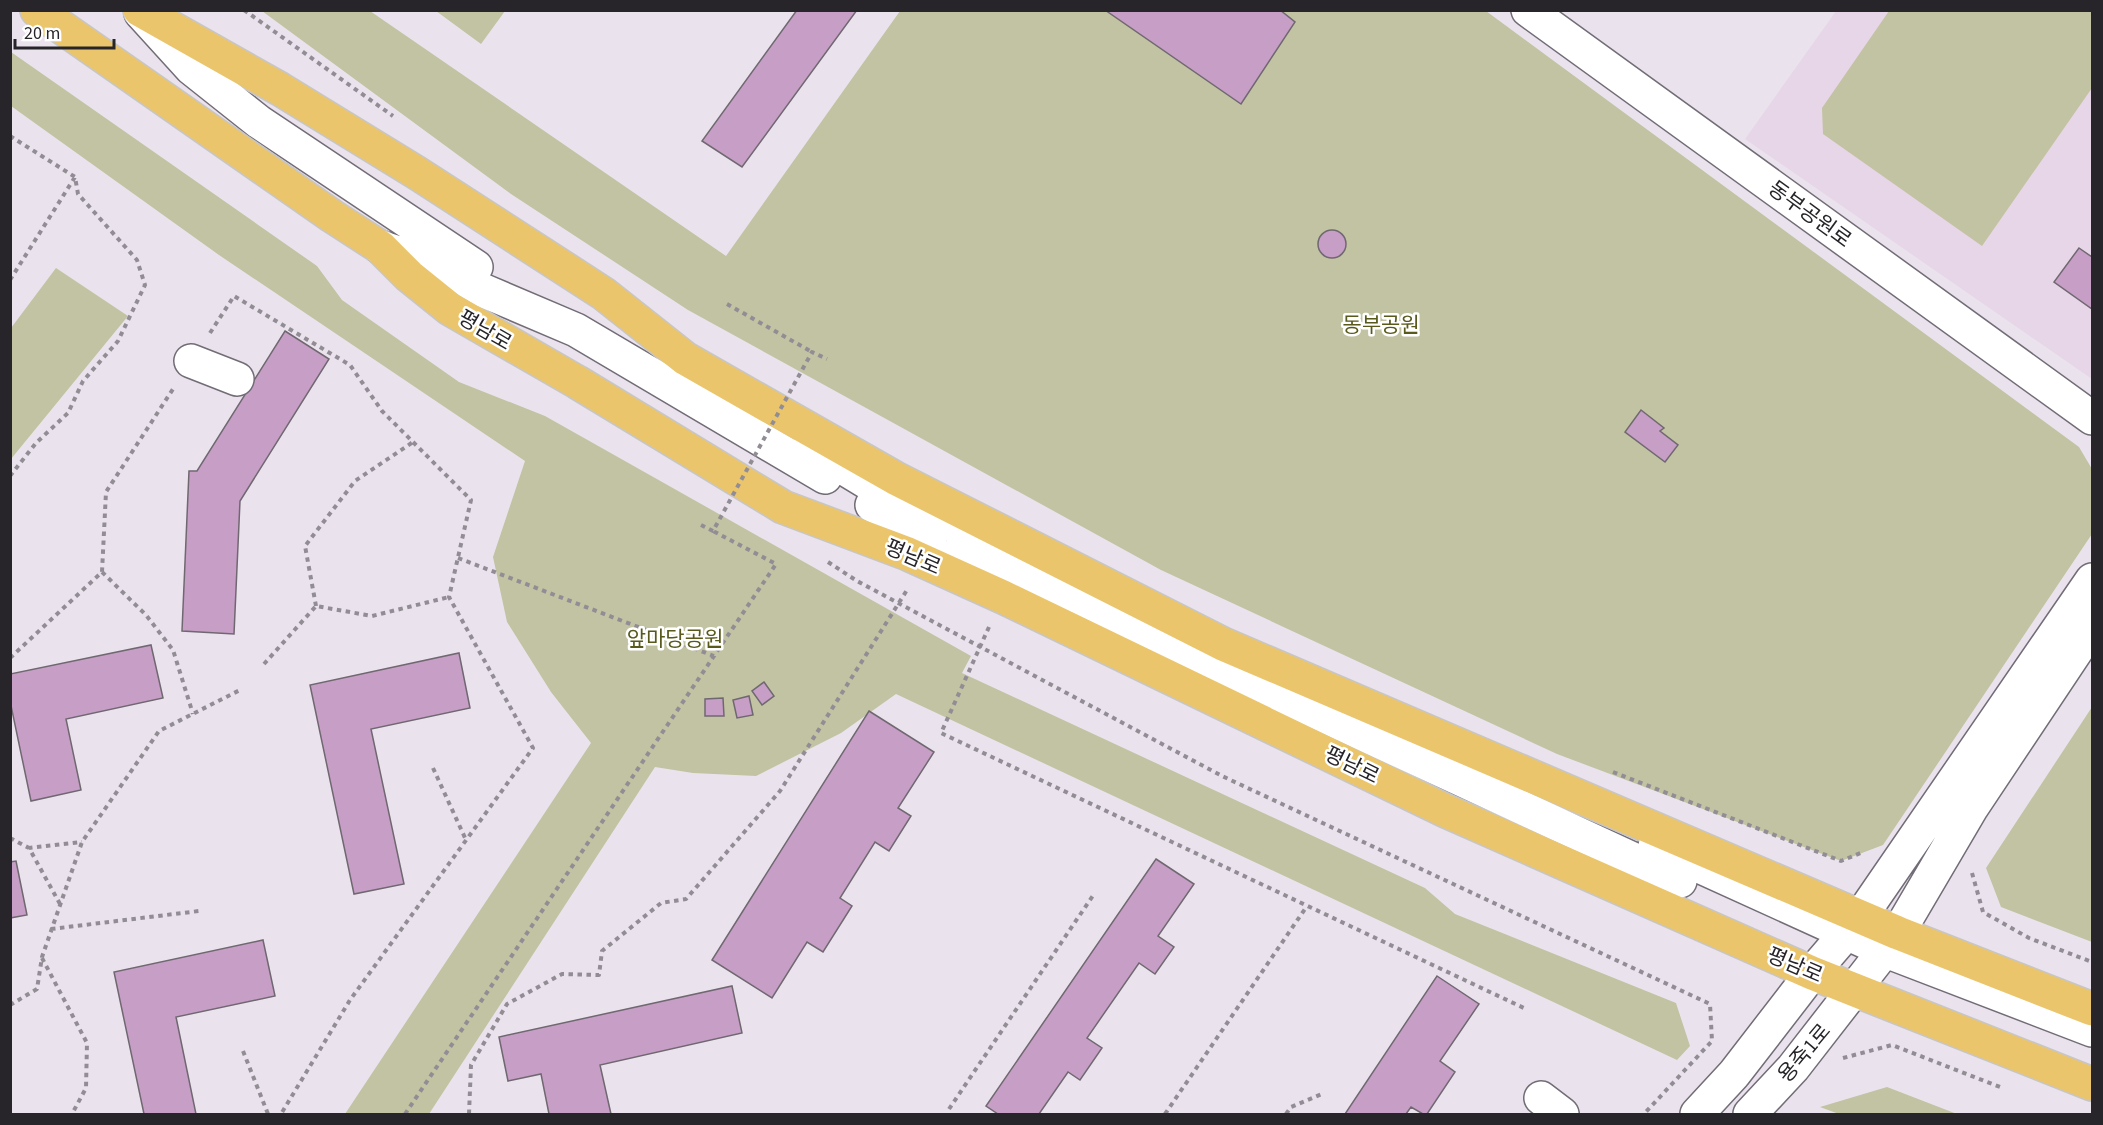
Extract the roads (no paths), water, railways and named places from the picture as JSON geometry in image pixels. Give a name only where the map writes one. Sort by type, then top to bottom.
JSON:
[{"type":"main road","name":"평남로","points":[[38,10],[332,216],[380,247],[409,276],[450,309],[783,507],[925,562],[1003,597],[1446,811],[1837,943],[1877,960],[2092,1009]]},
{"type":"main road","name":"평남로","points":[[139,10],[280,89],[427,179],[604,294],[686,359],[896,478],[1223,644],[1837,943],[1877,960],[2092,1084]]},
{"type":"street","points":[[139,10],[191,68],[259,122],[480,270],[588,316],[637,341],[898,501],[1837,943]]},
{"type":"street","name":"동부공원로","points":[[1528,10],[2092,418]]},
{"type":"street","points":[[380,247],[449,270],[482,290],[576,330],[886,513],[1837,943]]},
{"type":"street","points":[[637,341],[686,359]]},
{"type":"street","points":[[191,361],[237,379]]},
{"type":"street","points":[[886,513],[972,583]]},
{"type":"street","points":[[1697,1114],[1734,1074],[1837,943],[2092,580]]},
{"type":"street","points":[[1877,960],[1972,807],[2092,627]]},
{"type":"street","points":[[1877,960],[2092,1030]]},
{"type":"street","points":[[1877,960],[2092,1050]]},
{"type":"street","name":"용죽1로","points":[[1750,1114],[1793,1068],[1877,960]]},
{"type":"park label","name":"동부공원","points":[[1381,325]]},
{"type":"park label","name":"앞마당공원","points":[[675,639]]}]
